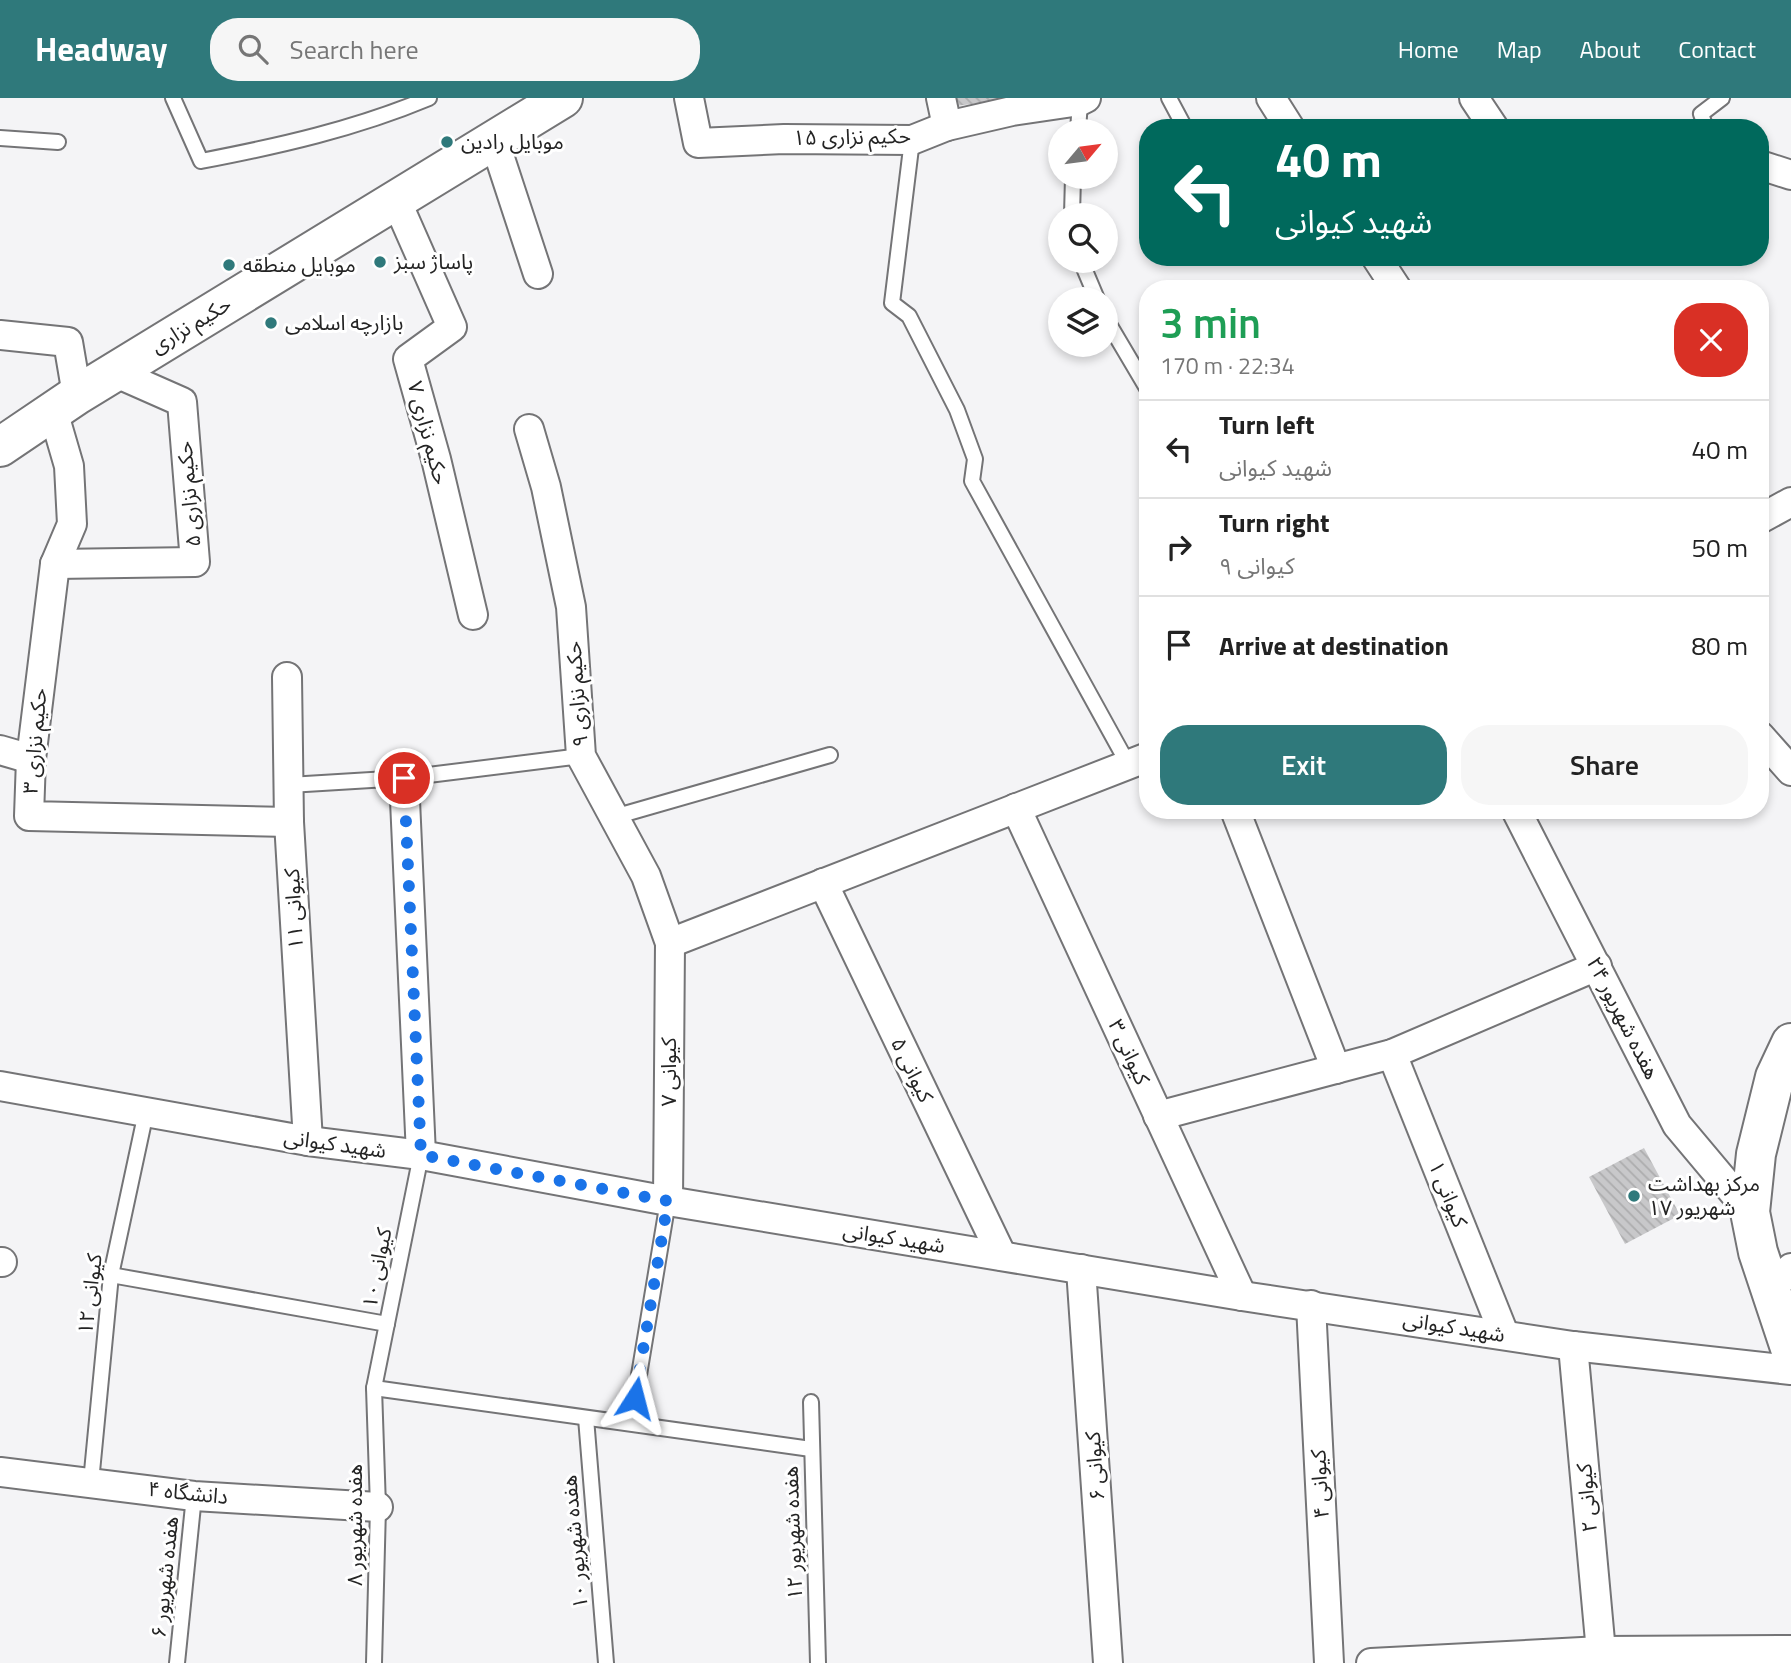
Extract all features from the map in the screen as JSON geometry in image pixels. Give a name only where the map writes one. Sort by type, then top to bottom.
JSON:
[{"type":"street","name":"حکیم نزاری ۱۵","points":[[689,98],[698,143],[784,139],[912,140],[947,127],[1012,111],[1083,99]]},
{"type":"street","points":[[941,98],[947,127]]},
{"type":"street","points":[[1271,98],[1284,119]]},
{"type":"street","points":[[1474,98],[1488,119]]},
{"type":"street","name":"حکیم نزاری","points":[[0,447],[114,372],[494,140],[541,107]]},
{"type":"street","points":[[494,140],[538,274]]},
{"type":"street","points":[[1769,168],[1791,175]]},
{"type":"street","name":"حکیم نزاری ۷","points":[[396,200],[452,327],[408,359],[436,459],[473,615]]},
{"type":"street","name":"حکیم نزاری ۳","points":[[0,335],[68,342],[65,403],[72,524],[55,564],[31,759],[29,816],[289,822]]},
{"type":"street","name":"حکیم نزاری ۵","points":[[55,564],[195,562],[182,402],[114,372]]},
{"type":"street","name":"حکیم نزاری ۹","points":[[529,429],[546,487],[571,607],[581,756],[646,876],[670,943]]},
{"type":"street","points":[[1769,514],[1791,502]]},
{"type":"street","name":"کیوانی ۱۱","points":[[287,677],[289,822],[308,1141]]},
{"type":"street","points":[[1769,746],[1791,771]]},
{"type":"street","points":[[0,750],[31,759]]},
{"type":"street","points":[[670,943],[1138,760]]},
{"type":"street","points":[[404,778],[421,1155]]},
{"type":"street","name":"کیوانی ۳","points":[[1016,808],[1242,1296]]},
{"type":"street","points":[[1239,819],[1336,1069]]},
{"type":"street","name":"هفده شهریور ۲۴","points":[[1521,819],[1677,1125],[1750,1212]]},
{"type":"street","name":"کیوانی ۵","points":[[823,883],[1002,1256]]},
{"type":"street","name":"کیوانی ۷","points":[[668,1201],[670,943]]},
{"type":"street","points":[[1158,1115],[1392,1054],[1597,966]]},
{"type":"street","points":[[1791,1043],[1775,1077],[1762,1128],[1756,1154],[1750,1212],[1758,1252],[1780,1280],[1791,1351]]},
{"type":"street","name":"کیوانی ۱","points":[[1392,1054],[1504,1334]]},
{"type":"street","name":"شهید کیوانی","points":[[0,1086],[308,1141],[421,1155],[668,1201],[1242,1296],[1573,1346],[1791,1370]]},
{"type":"street","name":"کیوانی ۶","points":[[1081,1269],[1108,1663]]},
{"type":"street","name":"کیوانی ۴","points":[[1311,1305],[1329,1663]]},
{"type":"street","name":"کیوانی ۲","points":[[1573,1346],[1602,1657]]},
{"type":"street","name":"دانشگاه ۴","points":[[0,1472],[194,1496],[378,1507]]},
{"type":"street","points":[[1371,1663],[1791,1650]]},
{"type":"lane","points":[[173,98],[201,161],[289,144],[385,116],[429,98]]},
{"type":"lane","points":[[1169,98],[1180,119]]},
{"type":"lane","points":[[1703,119],[1701,114],[1722,98]]},
{"type":"lane","points":[[1079,119],[1083,99]]},
{"type":"lane","points":[[0,138],[58,142]]},
{"type":"lane","points":[[912,140],[892,303],[909,316],[957,410],[975,459],[972,481],[1138,760]]},
{"type":"lane","points":[[1118,339],[1139,375]]},
{"type":"lane","points":[[614,817],[830,755]]},
{"type":"lane","points":[[289,785],[404,778],[581,756]]},
{"type":"lane","name":"کیوانی ۱۲","points":[[91,1482],[111,1275],[146,1112]]},
{"type":"lane","name":"کیوانی ۱۰","points":[[374,1388],[421,1155]]},
{"type":"lane","points":[[631,1423],[668,1201]]},
{"type":"lane","points":[[111,1275],[387,1324]]},
{"type":"lane","points":[[374,1388],[811,1449]]},
{"type":"lane","name":"هفده شهریور ۸","points":[[374,1388],[378,1507],[374,1663]]},
{"type":"lane","name":"هفده شهریور ۱۲","points":[[811,1402],[818,1663]]},
{"type":"lane","name":"هفده شهریور ۱۰","points":[[586,1418],[606,1663]]},
{"type":"lane","name":"هفده شهریور ۶","points":[[177,1663],[194,1496]]},
{"type":"building","points":[[955,98],[1002,98],[1003,100],[956,106]]},
{"type":"building","name":"مرکز بهداشت ۱۷ شهریور","points":[[1644,1148],[1680,1215],[1625,1244],[1589,1177]]},
{"type":"place","name":"موبایل رادین","points":[[447,142]]},
{"type":"place","name":"پاساژ سبز","points":[[380,262]]},
{"type":"place","name":"موبایل منطقه","points":[[229,265]]},
{"type":"place","name":"بازارچه اسلامی","points":[[271,323]]},
{"type":"place","name":"مرکز بهداشت ۱۷ شهریور","points":[[1634,1196]]},
{"type":"route","points":[[404,778],[421,1155],[668,1201],[635,1398]]}]
